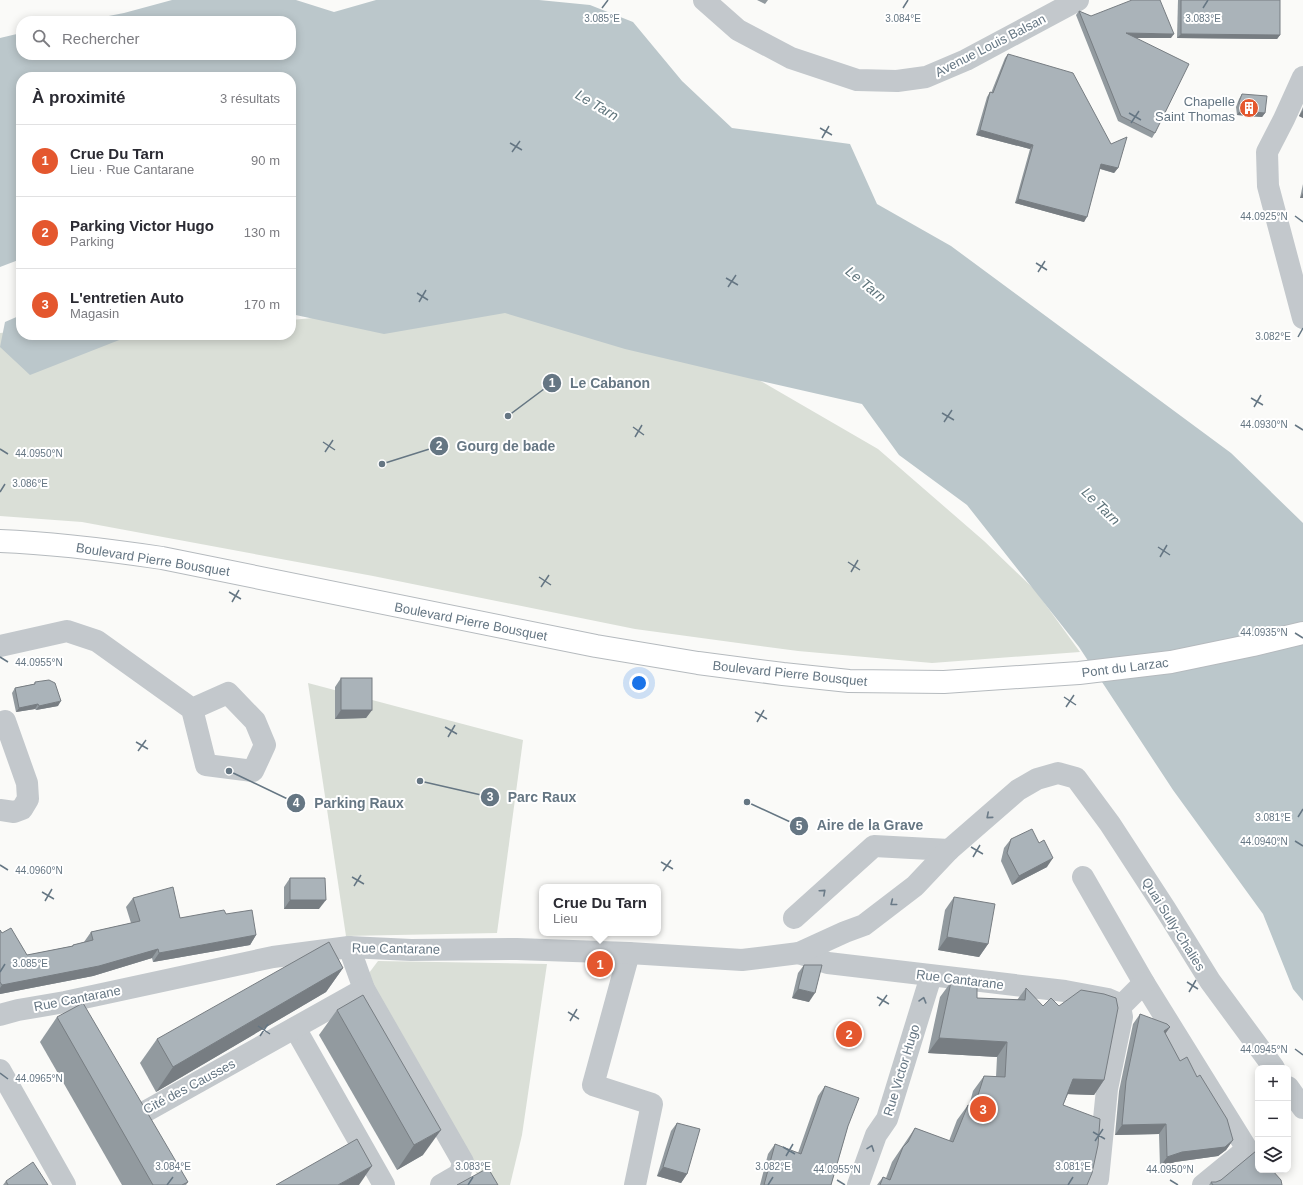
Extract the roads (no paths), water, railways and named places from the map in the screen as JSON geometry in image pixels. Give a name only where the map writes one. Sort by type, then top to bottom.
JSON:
[{"type":"main road","name":"Boulevard Pierre Bousquet","points":[[0,541],[35,542],[93,548],[162,558],[596,646],[698,663],[849,681],[944,682]]},
{"type":"main road","name":"Pont du Larzac","points":[[944,682],[1079,673],[1172,662],[1303,633]]},
{"type":"street","name":"Avenue Louis Balsan","points":[[704,0],[738,30],[791,58],[857,80],[897,81],[926,77],[966,60],[1078,0]]},
{"type":"street","points":[[1303,77],[1267,152],[1268,186],[1303,318]]},
{"type":"street","points":[[0,646],[67,631],[97,641],[192,709]]},
{"type":"street","points":[[0,810],[14,812],[22,809],[28,799],[27,783],[5,721]]},
{"type":"street","name":"Rue Cantarane","points":[[0,1015],[273,957],[349,947],[411,950],[517,949],[629,953],[742,960],[799,953],[864,925],[915,886],[949,850],[1018,790],[1038,779],[1058,773],[1076,778]]},
{"type":"street","name":"Quai Sully-Chalies","points":[[1076,778],[1110,824],[1210,981],[1272,1065]]},
{"type":"street","points":[[794,918],[874,846],[949,850]]},
{"type":"street","points":[[1083,877],[1144,983],[1255,1156]]},
{"type":"street","points":[[349,947],[364,989],[463,1162],[460,1174],[441,1185]]},
{"type":"street","points":[[629,953],[593,1085],[652,1104],[634,1185]]},
{"type":"street","name":"Rue Cantarane","points":[[799,953],[828,963],[1065,991],[1108,999],[1115,1002],[1120,1007]]},
{"type":"street","name":"Rue Victor Hugo","points":[[858,1185],[876,1135],[887,1119],[931,976]]},
{"type":"street","points":[[1095,1185],[1098,1178],[1107,1089],[1122,1017],[1120,1007],[1144,983]]},
{"type":"street","name":"Cité des Causses","points":[[112,1082],[128,1109],[141,1114],[364,989]]},
{"type":"street","points":[[65,1002],[77,1022]]},
{"type":"street","points":[[295,1028],[384,1185]]},
{"type":"street","points":[[0,1070],[65,1185]]},
{"type":"street","points":[[1291,1091],[1303,1108]]},
{"type":"street","points":[[1203,1185],[1255,1166]]},
{"type":"water","name":"Le Tarn","points":[[172,0],[296,0],[334,12],[376,0],[539,0],[590,5],[633,22],[682,81],[732,128],[850,144],[877,204],[951,246],[1231,453],[1303,523],[1303,1001],[1293,989],[1263,914],[1173,790],[1079,647],[967,505],[899,455],[862,404],[625,349],[505,313],[384,334],[296,315],[296,72],[16,72],[16,261],[0,267],[0,38],[16,34],[16,60],[296,60],[296,16],[109,16]]},
{"type":"water","points":[[16,317],[16,340],[119,340],[30,375],[0,347],[5,322]]},
{"type":"place","name":"Chapelle Saint Thomas","points":[[1249,108]]},
{"type":"place","name":"Le Cabanon","points":[[508,416]]},
{"type":"place","name":"Gourg de bade","points":[[382,464]]},
{"type":"place","name":"Parking Raux","points":[[229,771]]},
{"type":"place","name":"Parc Raux","points":[[420,781]]},
{"type":"place","name":"Aire de la Grave","points":[[747,802]]},
{"type":"place","name":"Crue Du Tarn","points":[[600,964]]},
{"type":"place","name":"Parking Victor Hugo","points":[[849,1034]]},
{"type":"place","name":"L'entretien Auto","points":[[983,1109]]}]
